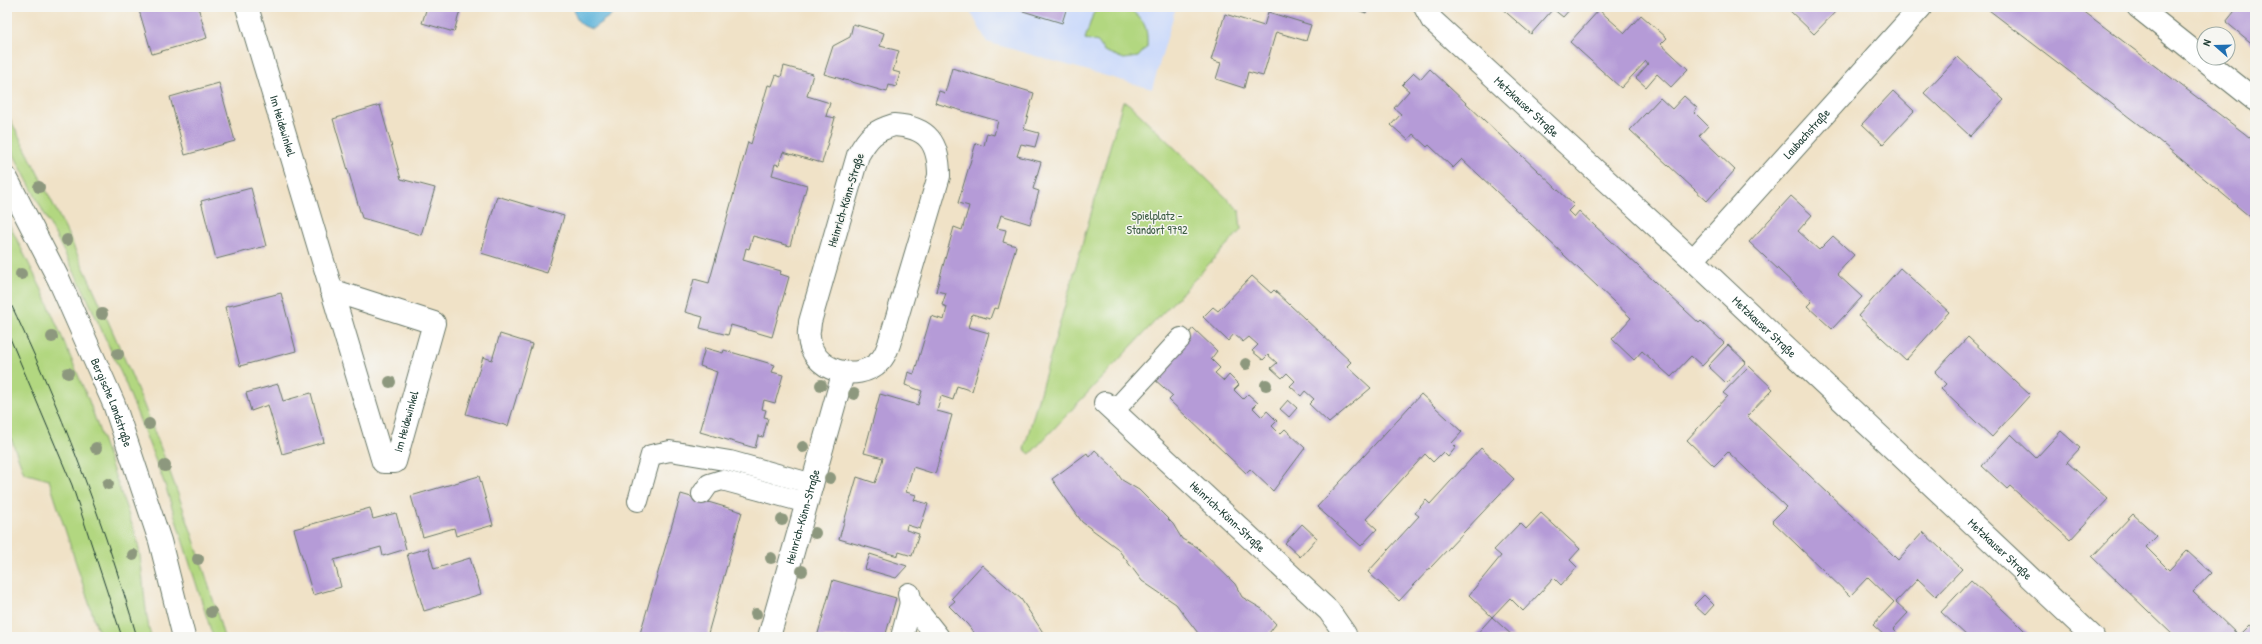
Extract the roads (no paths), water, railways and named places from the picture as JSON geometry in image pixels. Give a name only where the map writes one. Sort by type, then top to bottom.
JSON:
[{"type":"street","name":"Im Heidewinkel","points":[[247,7],[331,290],[383,462],[395,462],[434,323],[331,290]]},
{"type":"street","name":"Laubachstraße","points":[[1693,260],[1921,7]]},
{"type":"street","points":[[2138,7],[2255,100]]},
{"type":"street","name":"Metzkauser Straße","points":[[1428,14],[1693,260],[2093,637]]},
{"type":"street","name":"Heinrich-Könn-Straße","points":[[894,125],[912,126],[925,134],[935,145],[939,158],[939,176],[889,344],[881,360],[870,369],[856,373],[842,374],[825,365],[814,354],[808,338],[810,322],[858,155],[867,140],[879,129],[894,125]]},
{"type":"street","name":"Bergische Landstraße","points":[[7,179],[58,280],[114,404],[160,541],[184,637]]},
{"type":"street","name":"Heinrich-Könn-Straße","points":[[769,637],[842,374]]},
{"type":"street","name":"Heinrich-Könn-Straße","points":[[1110,407],[1329,611],[1347,636]]},
{"type":"street","points":[[902,637],[910,599],[938,637]]},
{"type":"lane","points":[[1110,407],[1181,338]]},
{"type":"lane","points":[[638,501],[651,455],[670,450],[730,461],[810,493]]},
{"type":"lane","points":[[702,494],[710,484],[722,480],[810,493]]},
{"type":"water","points":[[574,7],[652,7],[647,14],[622,10],[614,13],[592,29],[584,26],[578,21],[575,15]]},
{"type":"tram line","points":[[7,296],[45,379],[79,464],[110,550],[137,637]]},
{"type":"tram line","points":[[7,331],[72,485],[122,637]]},
{"type":"park label","name":"Spielplatz - Standort 9792","points":[[1157,223]]}]
